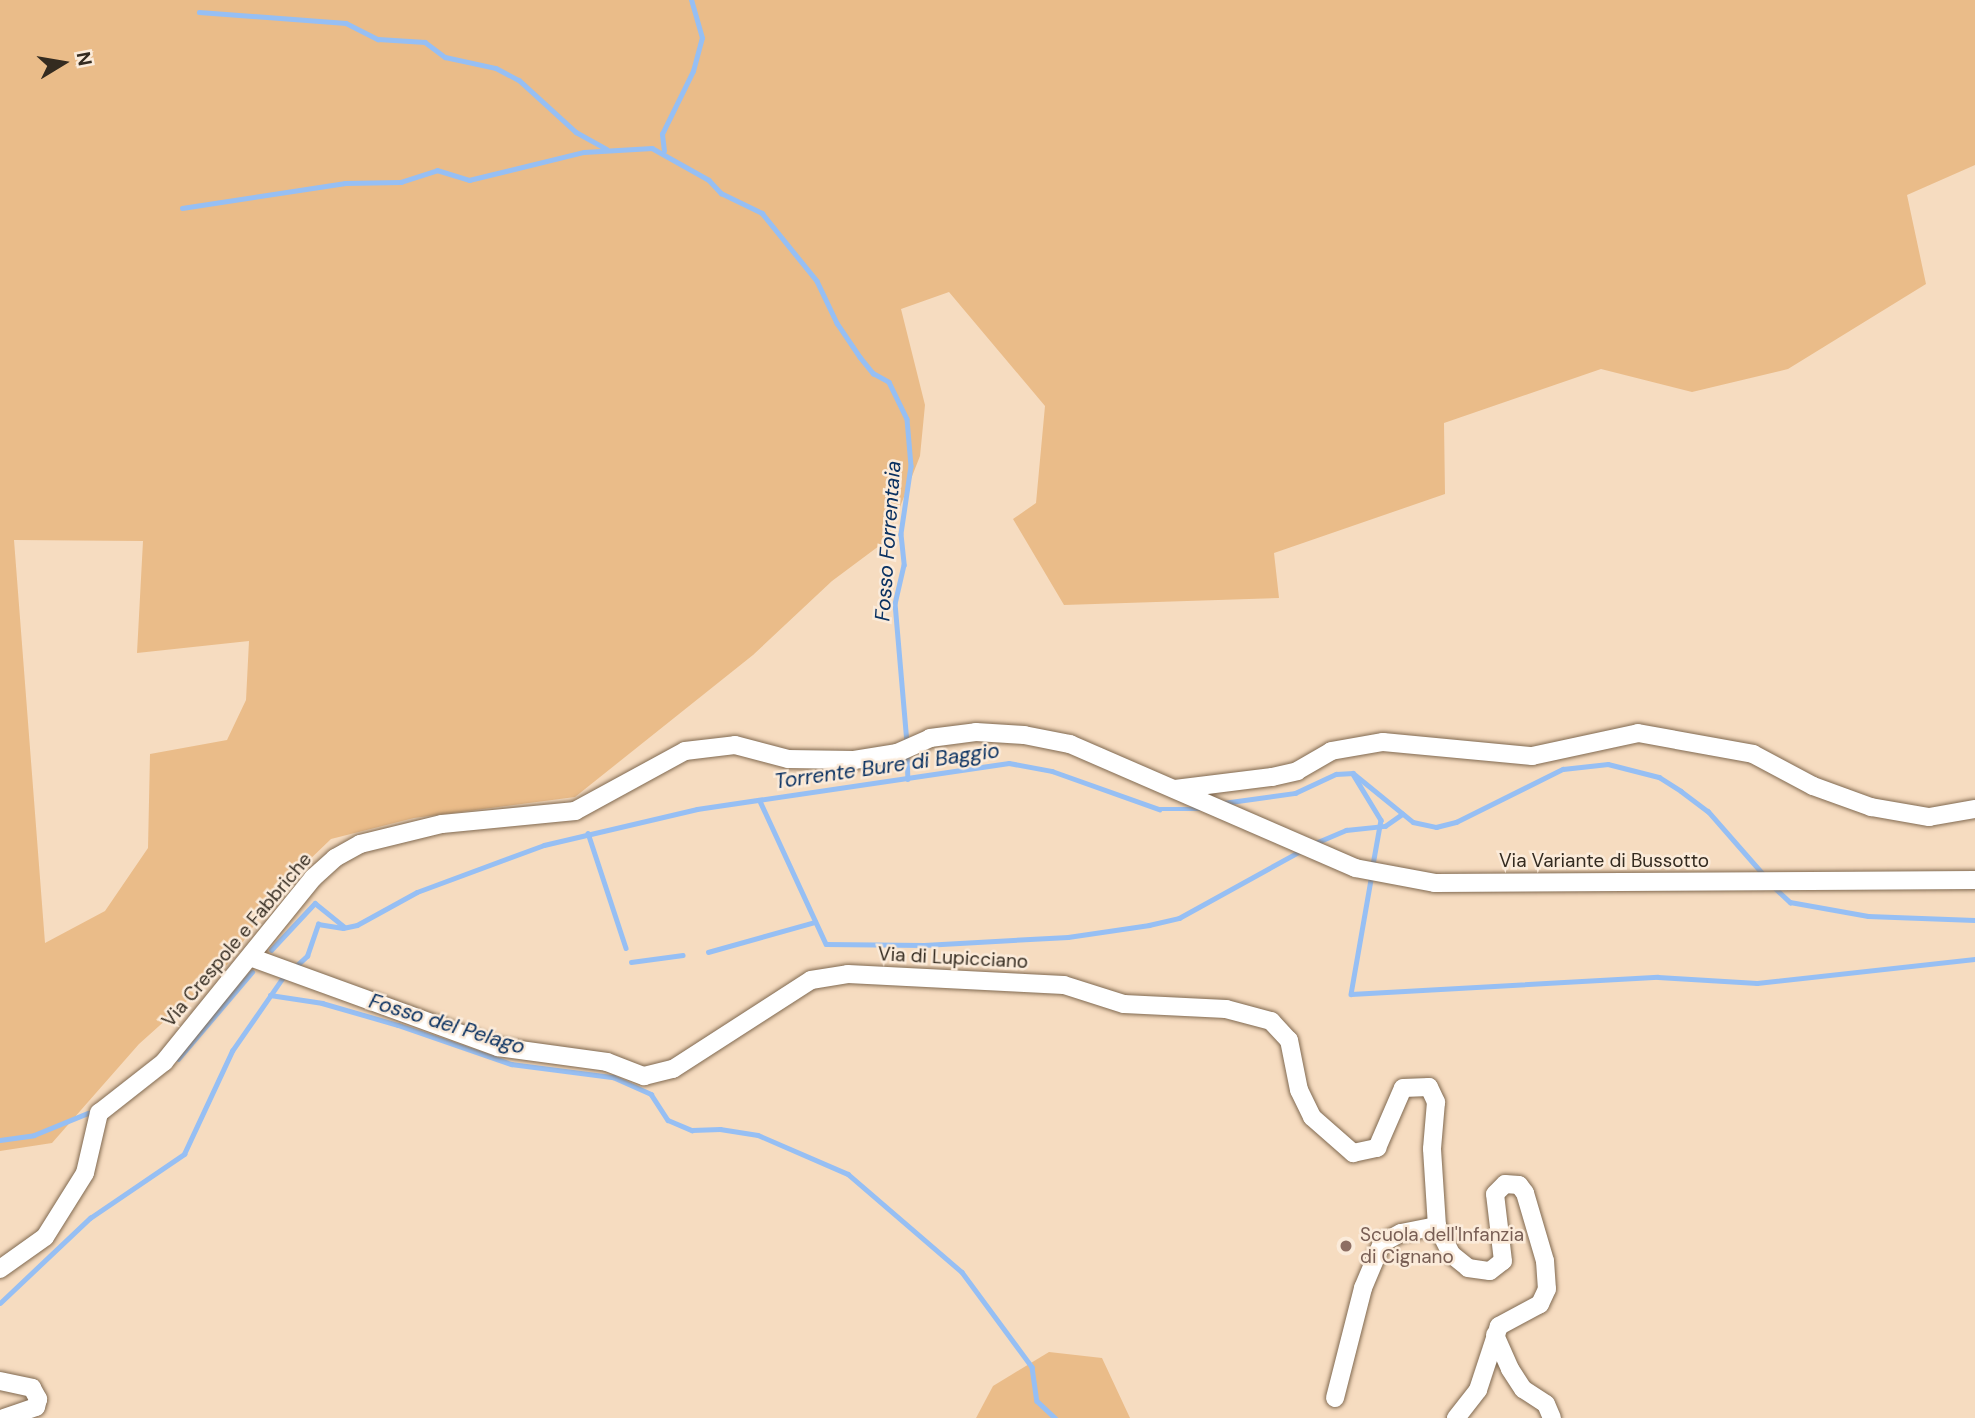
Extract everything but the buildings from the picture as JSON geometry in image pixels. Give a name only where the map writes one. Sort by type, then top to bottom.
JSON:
[{"type":"street","name":"Via Crespole e Fabbriche","points":[[0,1269],[45,1237],[85,1173],[99,1113],[164,1062],[261,961],[313,878],[346,850],[442,824],[575,811],[685,751],[735,745],[788,759],[854,760],[897,753],[930,738],[976,732],[1024,735],[1070,744],[1245,820]]},
{"type":"street","points":[[1174,790],[1272,777],[1297,771],[1331,751],[1383,742],[1532,756],[1638,733],[1753,754],[1813,786],[1871,807],[1929,817],[1975,809]]},
{"type":"street","name":"Via Variante di Bussotto","points":[[1245,820],[1355,868],[1435,883],[1975,880]]},
{"type":"street","name":"Via di Lupicciano","points":[[261,961],[498,1047],[607,1062],[644,1076],[673,1069],[811,980],[837,975],[1018,980],[1064,985],[1124,1004],[1243,1013],[1281,1029],[1289,1040],[1306,1105],[1353,1153],[1377,1148],[1403,1088],[1429,1087],[1436,1102],[1432,1149],[1437,1226],[1451,1254],[1468,1268],[1490,1271],[1503,1261],[1495,1194],[1499,1186],[1513,1183],[1525,1193],[1545,1261],[1547,1289],[1540,1304],[1503,1321],[1495,1335]]},
{"type":"street","points":[[1335,1398],[1363,1288],[1382,1243],[1401,1233],[1437,1226]]},
{"type":"street","points":[[1456,1418],[1478,1390],[1495,1335]]},
{"type":"street","points":[[1495,1335],[1510,1369],[1523,1389],[1546,1404],[1552,1418]]},
{"type":"street","points":[[0,1381],[32,1388],[38,1399],[36,1407],[5,1418]]},
{"type":"shaded area","points":[[0,0],[1975,0],[1975,165],[1907,195],[1926,284],[1788,369],[1692,392],[1601,369],[1444,423],[1445,494],[1274,553],[1279,598],[1064,605],[1013,519],[1036,503],[1045,406],[949,292],[901,309],[925,405],[920,456],[887,540],[832,581],[753,655],[575,797],[414,818],[331,839],[279,889],[227,965],[139,1044],[52,1143],[0,1151]],"holes":[[[14,540],[143,541],[137,653],[249,641],[246,700],[227,740],[150,754],[148,848],[105,911],[45,943]]]},
{"type":"shaded area","points":[[1049,1352],[1102,1358],[1130,1418],[976,1418],[993,1386]]},
{"type":"waterway","name":"Fosso Forrentaia","points":[[664,151],[662,134],[693,71],[702,38],[691,0]]},
{"type":"waterway","points":[[199,12],[346,23],[378,39],[425,42],[445,57],[496,68],[519,80],[576,132],[607,149]]},
{"type":"waterway","name":"Fosso Forrentaia","points":[[182,208],[345,183],[401,182],[437,170],[469,180],[584,152],[652,148],[709,180],[721,193],[762,213],[817,281],[837,323],[860,357],[873,373],[889,382],[907,419],[911,466],[901,534],[904,565],[895,603],[907,744]]},
{"type":"waterway","name":"Fosso Forrentaia","points":[[907,753],[908,779]]},
{"type":"waterway","name":"Torrente Bure di Baggio","points":[[294,968],[307,956],[318,924],[343,928],[357,925],[417,892],[544,845],[697,809],[1009,763],[1052,771],[1159,809],[1201,809]]},
{"type":"waterway","name":"Torrente Bure di Baggio","points":[[1223,803],[1295,793],[1336,774],[1353,773],[1413,822],[1436,827],[1456,822],[1563,769],[1608,764],[1659,777],[1681,791],[1708,811],[1765,876]]},
{"type":"waterway","points":[[1353,774],[1381,820],[1373,865]]},
{"type":"waterway","points":[[760,801],[826,944],[924,945],[1068,937],[1149,925],[1179,918],[1302,850]]},
{"type":"waterway","points":[[1313,844],[1346,830],[1385,826],[1402,814]]},
{"type":"waterway","points":[[588,833],[626,948]]},
{"type":"waterway","points":[[1372,874],[1351,994],[1658,977],[1757,983],[1975,959]]},
{"type":"waterway","name":"Torrente Bure di Baggio","points":[[1775,888],[1790,902],[1868,916],[1975,920]]},
{"type":"waterway","points":[[271,950],[315,903],[345,927]]},
{"type":"waterway","points":[[708,952],[815,922]]},
{"type":"waterway","points":[[631,962],[683,955]]},
{"type":"waterway","points":[[178,1059],[252,972]]},
{"type":"waterway","name":"Torrente Bure di Baggio","points":[[0,1303],[90,1218],[184,1154],[232,1051],[284,976]]},
{"type":"waterway","name":"Fosso del Pelago","points":[[270,995],[322,1003],[398,1025],[511,1064],[613,1077],[651,1094],[668,1120],[692,1130],[720,1129],[758,1135],[848,1174],[962,1272],[1032,1367],[1037,1401],[1055,1418]]},
{"type":"waterway","points":[[0,1140],[34,1135],[88,1113]]},
{"type":"place","name":"Scuola dell'Infanzia di Cignano","points":[[1346,1246]]}]
